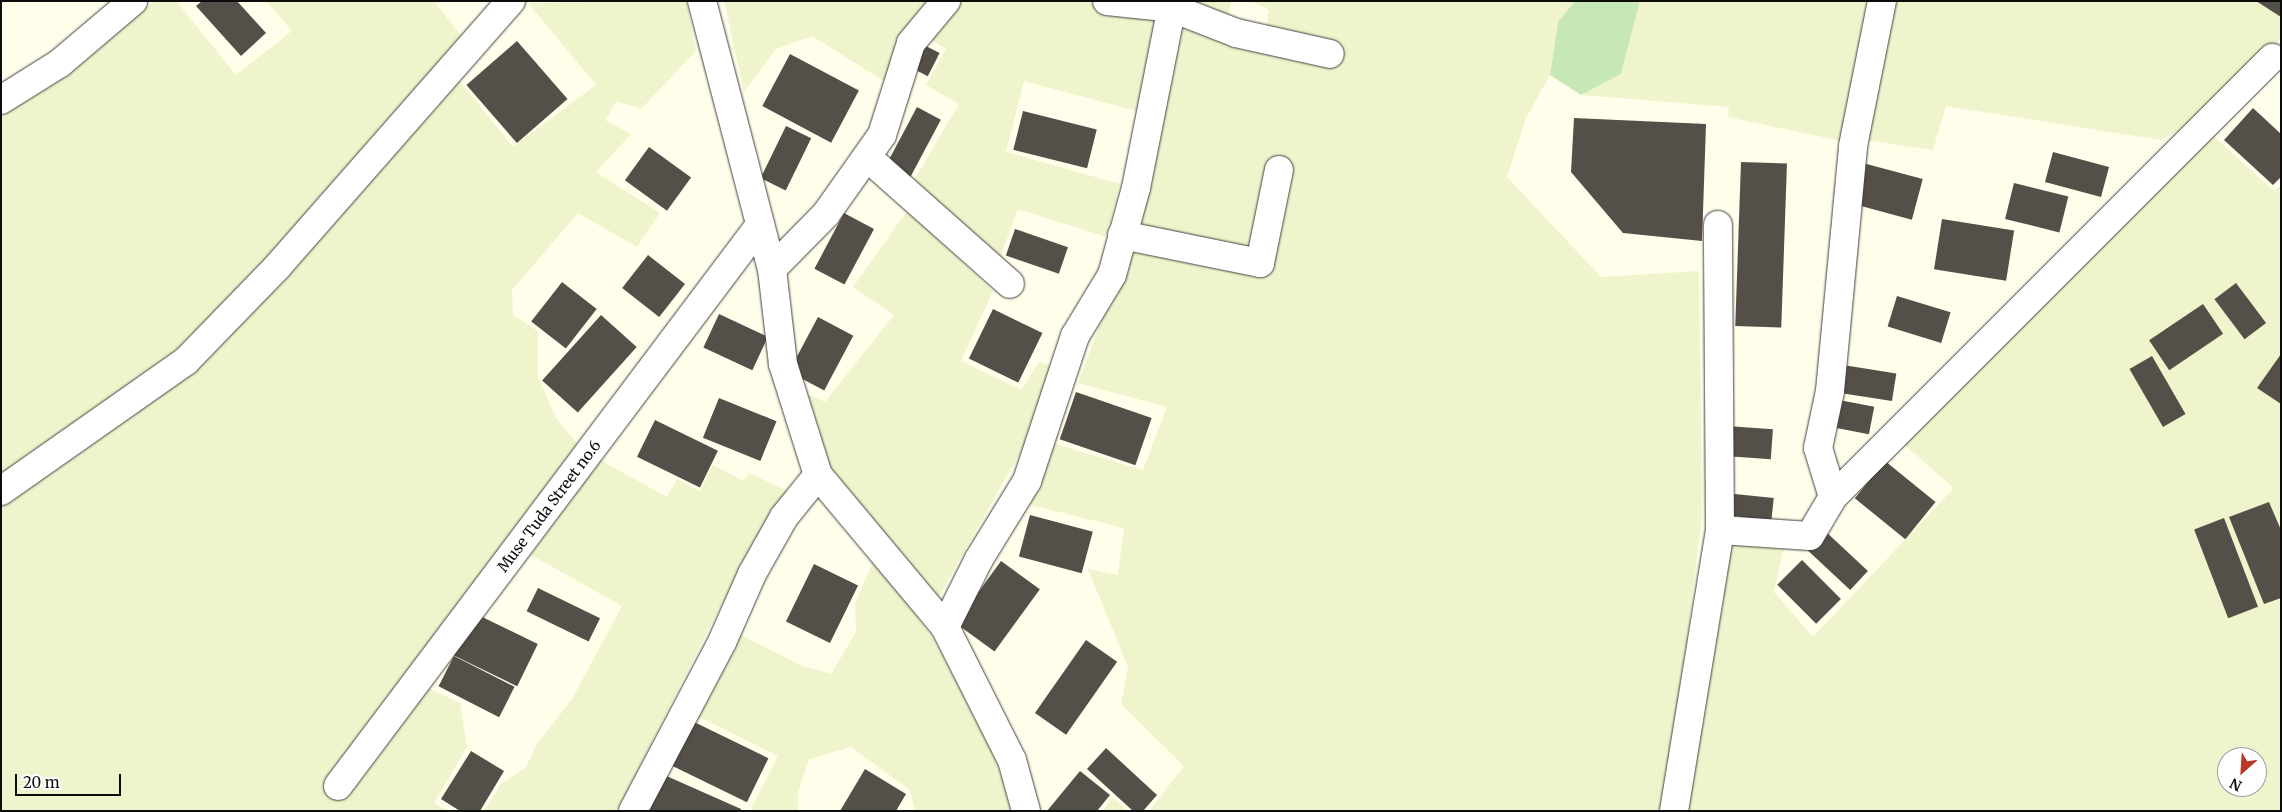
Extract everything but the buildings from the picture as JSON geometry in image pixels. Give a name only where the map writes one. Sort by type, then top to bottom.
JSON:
[{"type":"street","points":[[1,100],[60,63],[133,1]]},
{"type":"street","points":[[1,491],[186,361],[278,266],[511,1]]},
{"type":"street","points":[[702,1],[772,269],[784,364],[818,475],[944,628],[1012,760],[1026,811]]},
{"type":"street","points":[[772,269],[826,214],[882,135],[912,44],[946,1]]},
{"type":"street","points":[[1107,1],[1173,4],[1236,33],[1330,54]]},
{"type":"street","points":[[1833,497],[1818,448],[1830,391],[1853,146],[1882,1]]},
{"type":"street","points":[[944,628],[979,558],[1027,481],[1075,336],[1112,275],[1173,4]]},
{"type":"street","points":[[1720,530],[1810,536],[1833,497],[2272,58]]},
{"type":"street","points":[[867,157],[1010,284]]},
{"type":"street","points":[[1122,235],[1260,263],[1279,170]]},
{"type":"street","name":"Muse Tuda Street no.6","points":[[338,786],[760,225]]},
{"type":"street","points":[[1674,811],[1720,530],[1718,225]]},
{"type":"street","points":[[633,811],[722,642],[752,574],[784,517],[818,475]]},
{"type":"green space","points":[[154,1],[176,1],[236,75],[292,31],[266,1],[434,1],[462,37],[239,298],[146,375],[1,474],[1,118]]},
{"type":"green space","points":[[686,1],[696,51],[641,109],[617,101],[605,120],[631,134],[596,172],[660,213],[637,247],[578,213],[512,290],[513,315],[538,331],[538,377],[556,418],[583,450],[428,688],[460,703],[467,747],[434,803],[449,811],[1,811],[1,501],[172,387],[287,279],[359,188],[458,79],[513,147],[596,85],[528,3]]},
{"type":"green space","points":[[724,1],[937,1],[887,83],[812,36],[776,49],[744,92]]},
{"type":"green space","points":[[954,1],[1081,1],[1162,17],[1140,112],[1024,81],[1006,152],[1120,184],[1106,237],[1018,209],[1000,258],[1015,270],[1011,282],[911,185],[959,104],[926,85],[946,49],[926,37]]},
{"type":"green space","points":[[1178,1],[1231,1],[1226,25]]},
{"type":"green space","points":[[1252,1],[1575,1],[1558,22],[1550,75],[1526,118],[1507,177],[1601,277],[1699,271],[1702,515],[1686,651],[1659,811],[1149,811],[1184,766],[1121,704],[1128,667],[1088,569],[1118,575],[1124,528],[1027,504],[1049,442],[1143,470],[1167,407],[1078,383],[1129,247],[1256,255],[1131,231],[1180,18],[1265,34],[1269,10]]},
{"type":"green space","points":[[1575,1],[1640,1],[1621,74],[1581,95],[1550,75],[1558,22]]},
{"type":"green space","points":[[1640,1],[1866,1],[1846,142],[1728,117],[1729,107],[1581,95],[1621,74]]},
{"type":"green space","points":[[1890,1],[2281,1],[2281,39],[2188,126],[2161,140],[1946,106],[1933,150],[1865,140],[1880,87]]},
{"type":"green space","points":[[2210,133],[2274,191],[2281,185],[2281,811],[1681,811],[1724,540],[1784,546],[1774,592],[1813,637],[1954,488],[1899,440]]},
{"type":"green space","points":[[907,211],[993,291],[961,361],[1021,390],[1039,362],[1058,367],[1033,430],[938,598],[824,461],[807,394],[825,402],[894,315],[853,287]]},
{"type":"green space","points":[[600,460],[667,497],[677,479],[700,491],[713,465],[743,481],[749,473],[788,491],[719,609],[617,811],[484,811],[501,784],[526,767],[537,744],[572,699],[622,606],[531,555]]},
{"type":"green space","points":[[874,560],[931,635],[986,733],[1014,811],[915,811],[910,790],[851,747],[809,759],[798,793],[798,811],[750,811],[778,756],[692,713],[735,632],[800,665],[831,674],[856,632],[855,603]]},
{"type":"green space","points":[[1113,798],[1128,811],[1102,811]]}]
